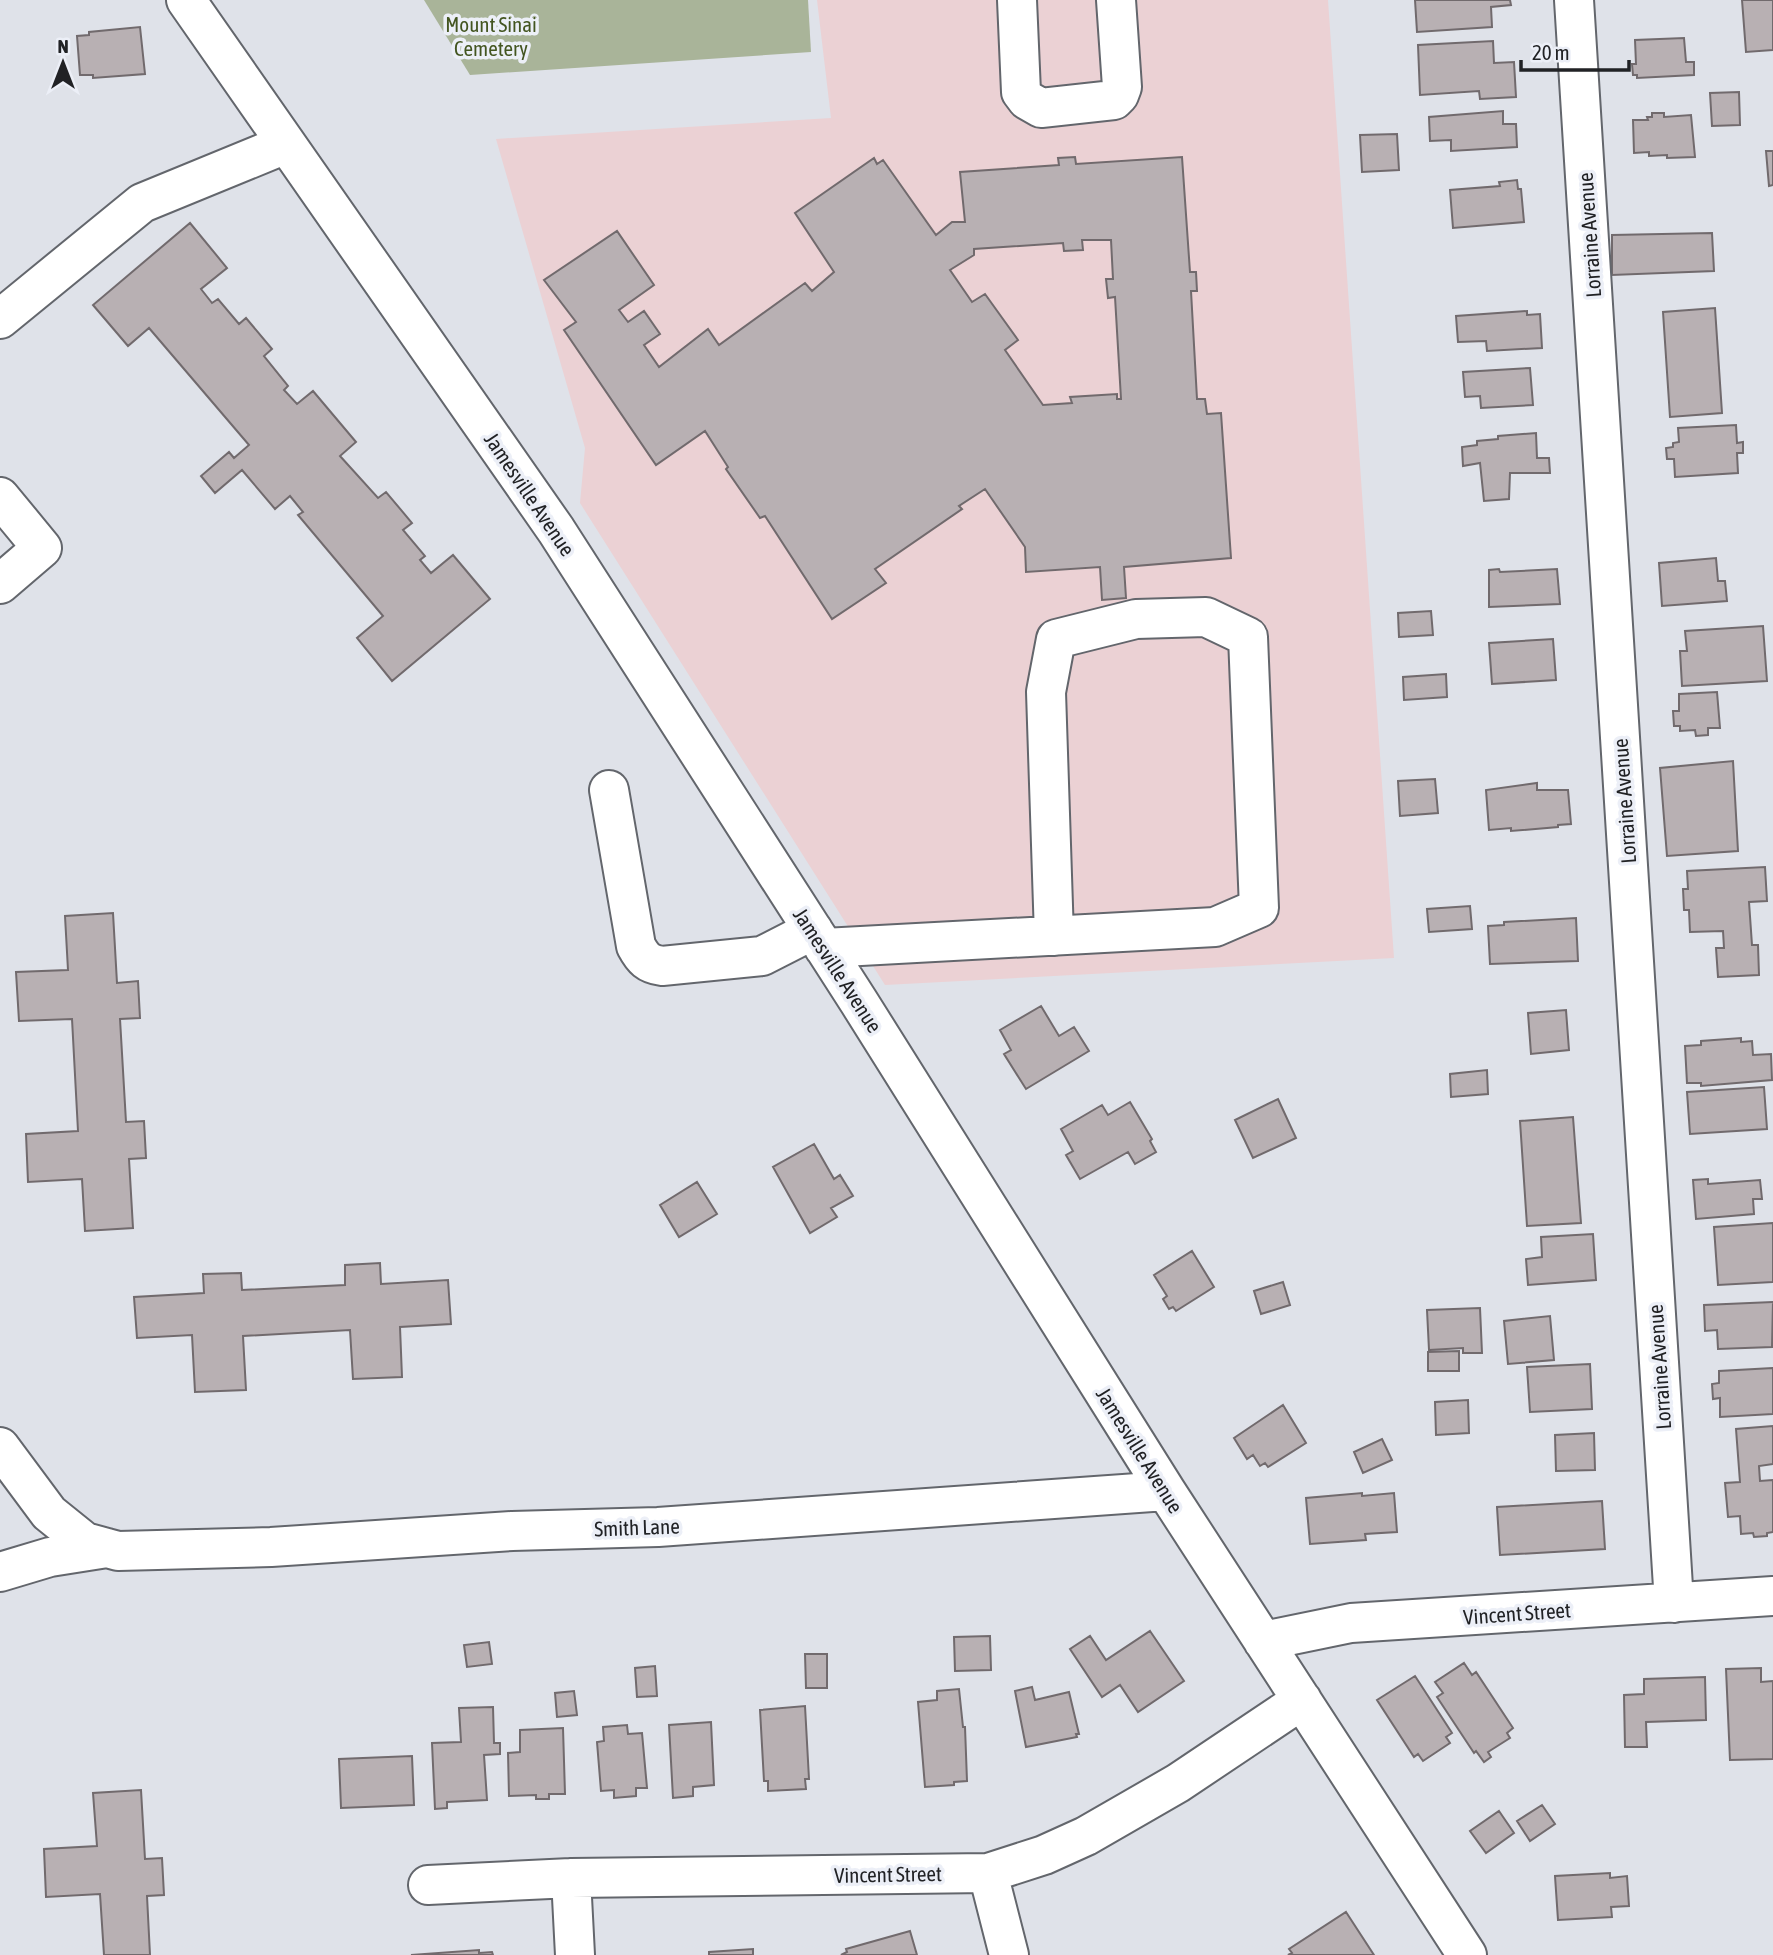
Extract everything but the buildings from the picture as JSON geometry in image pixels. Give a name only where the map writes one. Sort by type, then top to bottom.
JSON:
[{"type":"street","name":"Jamesville Avenue","points":[[186,0],[556,530],[1166,1491],[1467,1955]]},
{"type":"street","points":[[1017,0],[1015,4],[1021,92],[1027,100],[1041,108],[1114,100],[1119,95],[1122,87],[1116,0]]},
{"type":"street","name":"Lorraine Avenue","points":[[1574,0],[1674,1603]]},
{"type":"street","points":[[0,319],[142,203],[286,144]]},
{"type":"street","points":[[0,497],[42,548],[0,584]]},
{"type":"street","points":[[609,790],[636,946],[642,958],[652,965],[762,956],[818,939],[1054,936],[1216,927],[1259,908],[1248,637],[1206,617],[1136,619],[1056,639],[1046,692],[1054,936]]},
{"type":"street","name":"Smith Lane","points":[[0,1447],[49,1513],[85,1542],[118,1551],[271,1547],[512,1531],[659,1527],[1166,1491]]},
{"type":"street","name":"Smith Lane","points":[[0,1572],[50,1557],[107,1548]]},
{"type":"street","name":"Vincent Street","points":[[1263,1641],[1351,1623],[1773,1596]]},
{"type":"street","name":"Vincent Street","points":[[428,1885],[571,1878],[988,1873],[1044,1855],[1086,1836],[1178,1783],[1302,1700]]},
{"type":"street","points":[[988,1873],[1009,1955]]},
{"type":"street","points":[[571,1878],[575,1955]]},
{"type":"shaded area","points":[[817,0],[1328,0],[1394,958],[885,985],[580,503],[585,448],[496,139],[831,118]]},
{"type":"green space","name":"Mount Sinai Cemetery","points":[[424,0],[808,0],[811,52],[470,75]]}]
